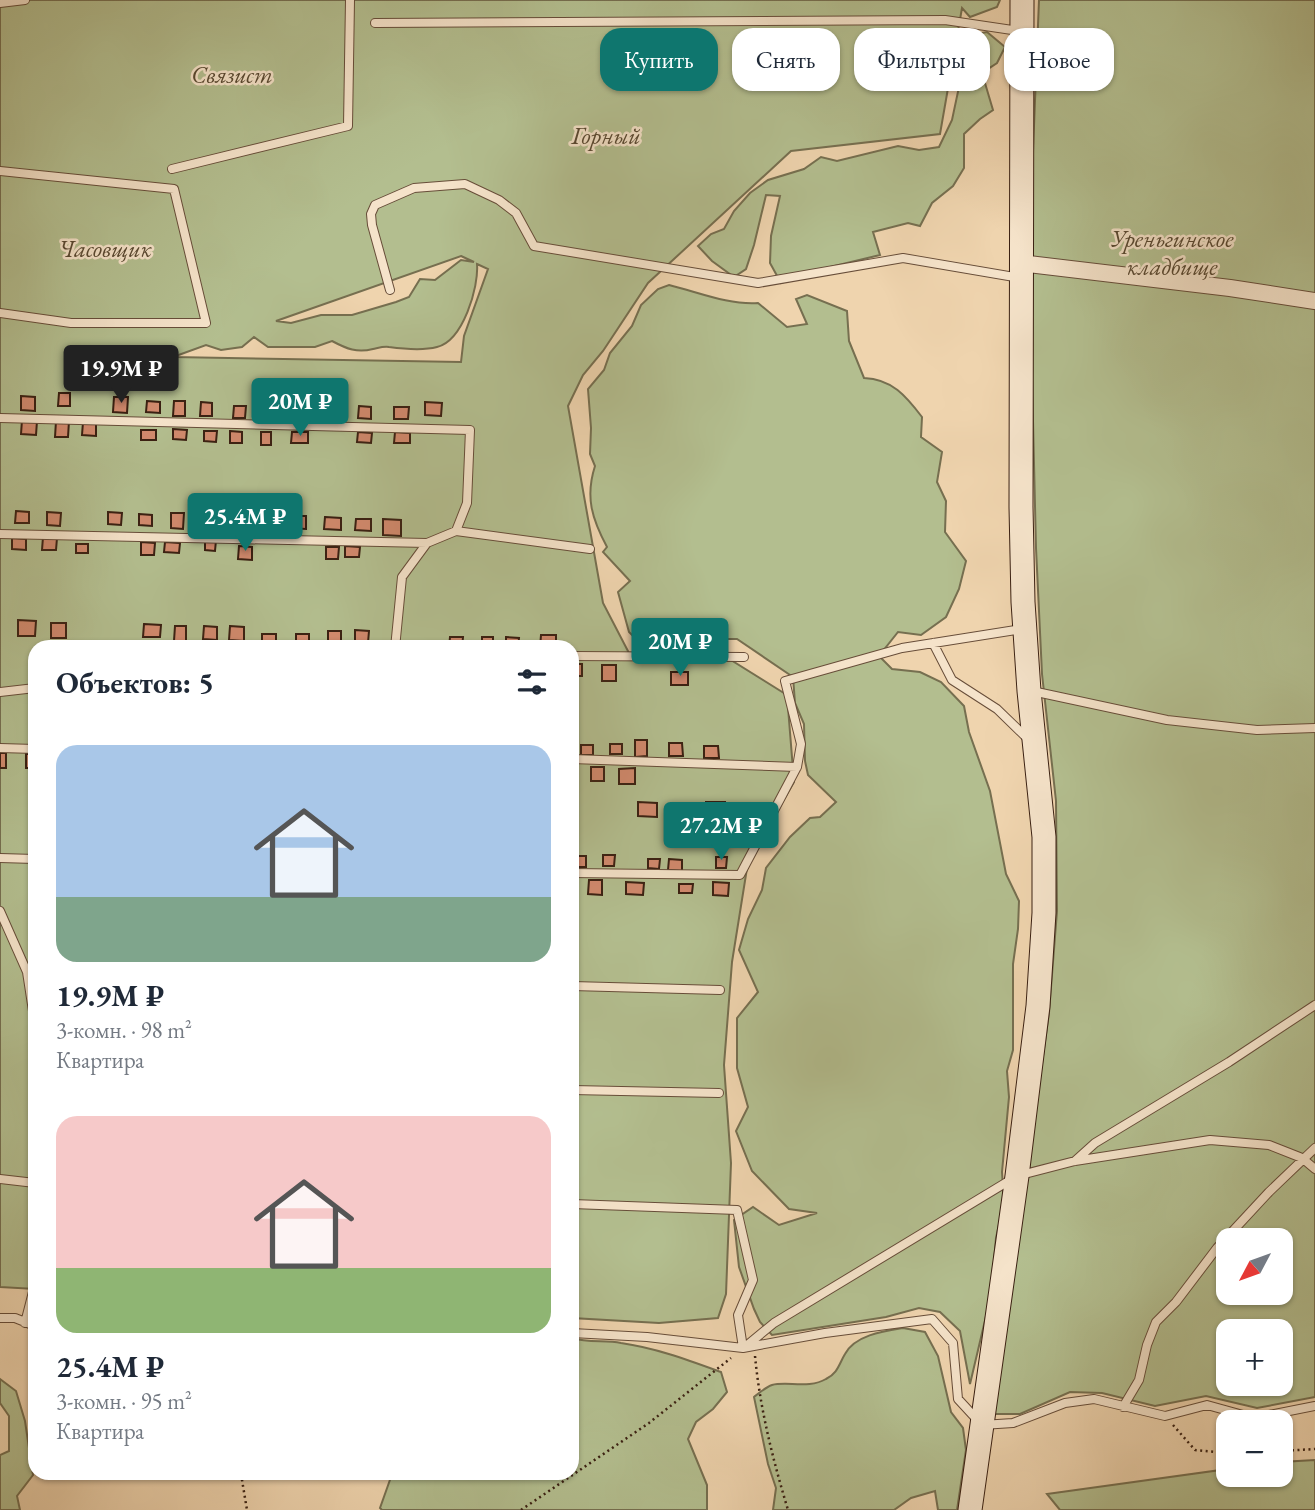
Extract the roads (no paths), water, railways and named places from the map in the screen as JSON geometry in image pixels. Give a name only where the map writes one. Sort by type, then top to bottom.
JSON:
[{"type":"main road","points":[[1022,0],[1022,28]]},
{"type":"main road","points":[[970,1510],[1017,1176],[1038,1006],[1044,913],[1044,837],[1029,691],[1021,507],[1022,91]]},
{"type":"street","points":[[1020,271],[1230,288],[1315,301]]},
{"type":"lane","points":[[0,3],[25,0]]},
{"type":"lane","points":[[172,169],[348,126],[349,0]]},
{"type":"lane","points":[[375,23],[944,20],[1004,29]]},
{"type":"lane","points":[[0,171],[174,189],[205,323],[71,323],[0,313]]},
{"type":"lane","points":[[390,290],[372,225],[375,205],[414,188],[465,184],[499,200],[516,213],[534,246],[758,283],[903,258],[1020,271]]},
{"type":"lane","points":[[0,418],[470,430],[467,503],[456,531]]},
{"type":"lane","points":[[0,534],[427,543],[456,531],[590,549]]},
{"type":"lane","points":[[396,640],[402,577],[427,543]]},
{"type":"lane","points":[[579,873],[740,875],[797,767],[801,744],[785,681],[902,648],[1025,628]]},
{"type":"lane","points":[[933,643],[953,680],[997,709],[1034,745]]},
{"type":"lane","points":[[579,656],[744,656]]},
{"type":"lane","points":[[0,692],[28,689]]},
{"type":"lane","points":[[1029,691],[1167,720],[1257,730],[1315,728]]},
{"type":"lane","points":[[0,748],[28,749]]},
{"type":"lane","points":[[579,759],[797,767]]},
{"type":"lane","points":[[0,858],[28,859]]},
{"type":"lane","points":[[0,911],[28,966]]},
{"type":"lane","points":[[579,986],[720,990]]},
{"type":"lane","points":[[1075,1161],[1095,1143],[1229,1062],[1315,1005]]},
{"type":"lane","points":[[579,1090],[719,1093]]},
{"type":"lane","points":[[743,1348],[774,1323],[1017,1176],[1075,1161],[1210,1140],[1269,1144],[1302,1158],[1315,1169]]},
{"type":"lane","points":[[1123,1407],[1139,1380],[1147,1345],[1156,1322],[1176,1302],[1217,1248],[1302,1158],[1315,1148]]},
{"type":"lane","points":[[0,1179],[28,1181]]},
{"type":"lane","points":[[579,1204],[737,1210],[752,1280],[738,1315],[743,1348]]},
{"type":"lane","points":[[25,1323],[28,1311]]},
{"type":"lane","points":[[0,1318],[15,1318],[28,1324]]},
{"type":"lane","points":[[579,1334],[647,1337],[743,1348],[825,1333],[932,1319],[953,1343],[958,1399],[982,1425],[1013,1423],[1065,1403],[1094,1399],[1165,1416],[1206,1405],[1254,1418],[1315,1406]]},
{"type":"park label","name":"Связист","points":[[232,75]]},
{"type":"park label","name":"Горный","points":[[606,136]]},
{"type":"park label","name":"Часовщик","points":[[105,249]]},
{"type":"park label","name":"Уреньгинское кладбище","points":[[1172,253]]}]
